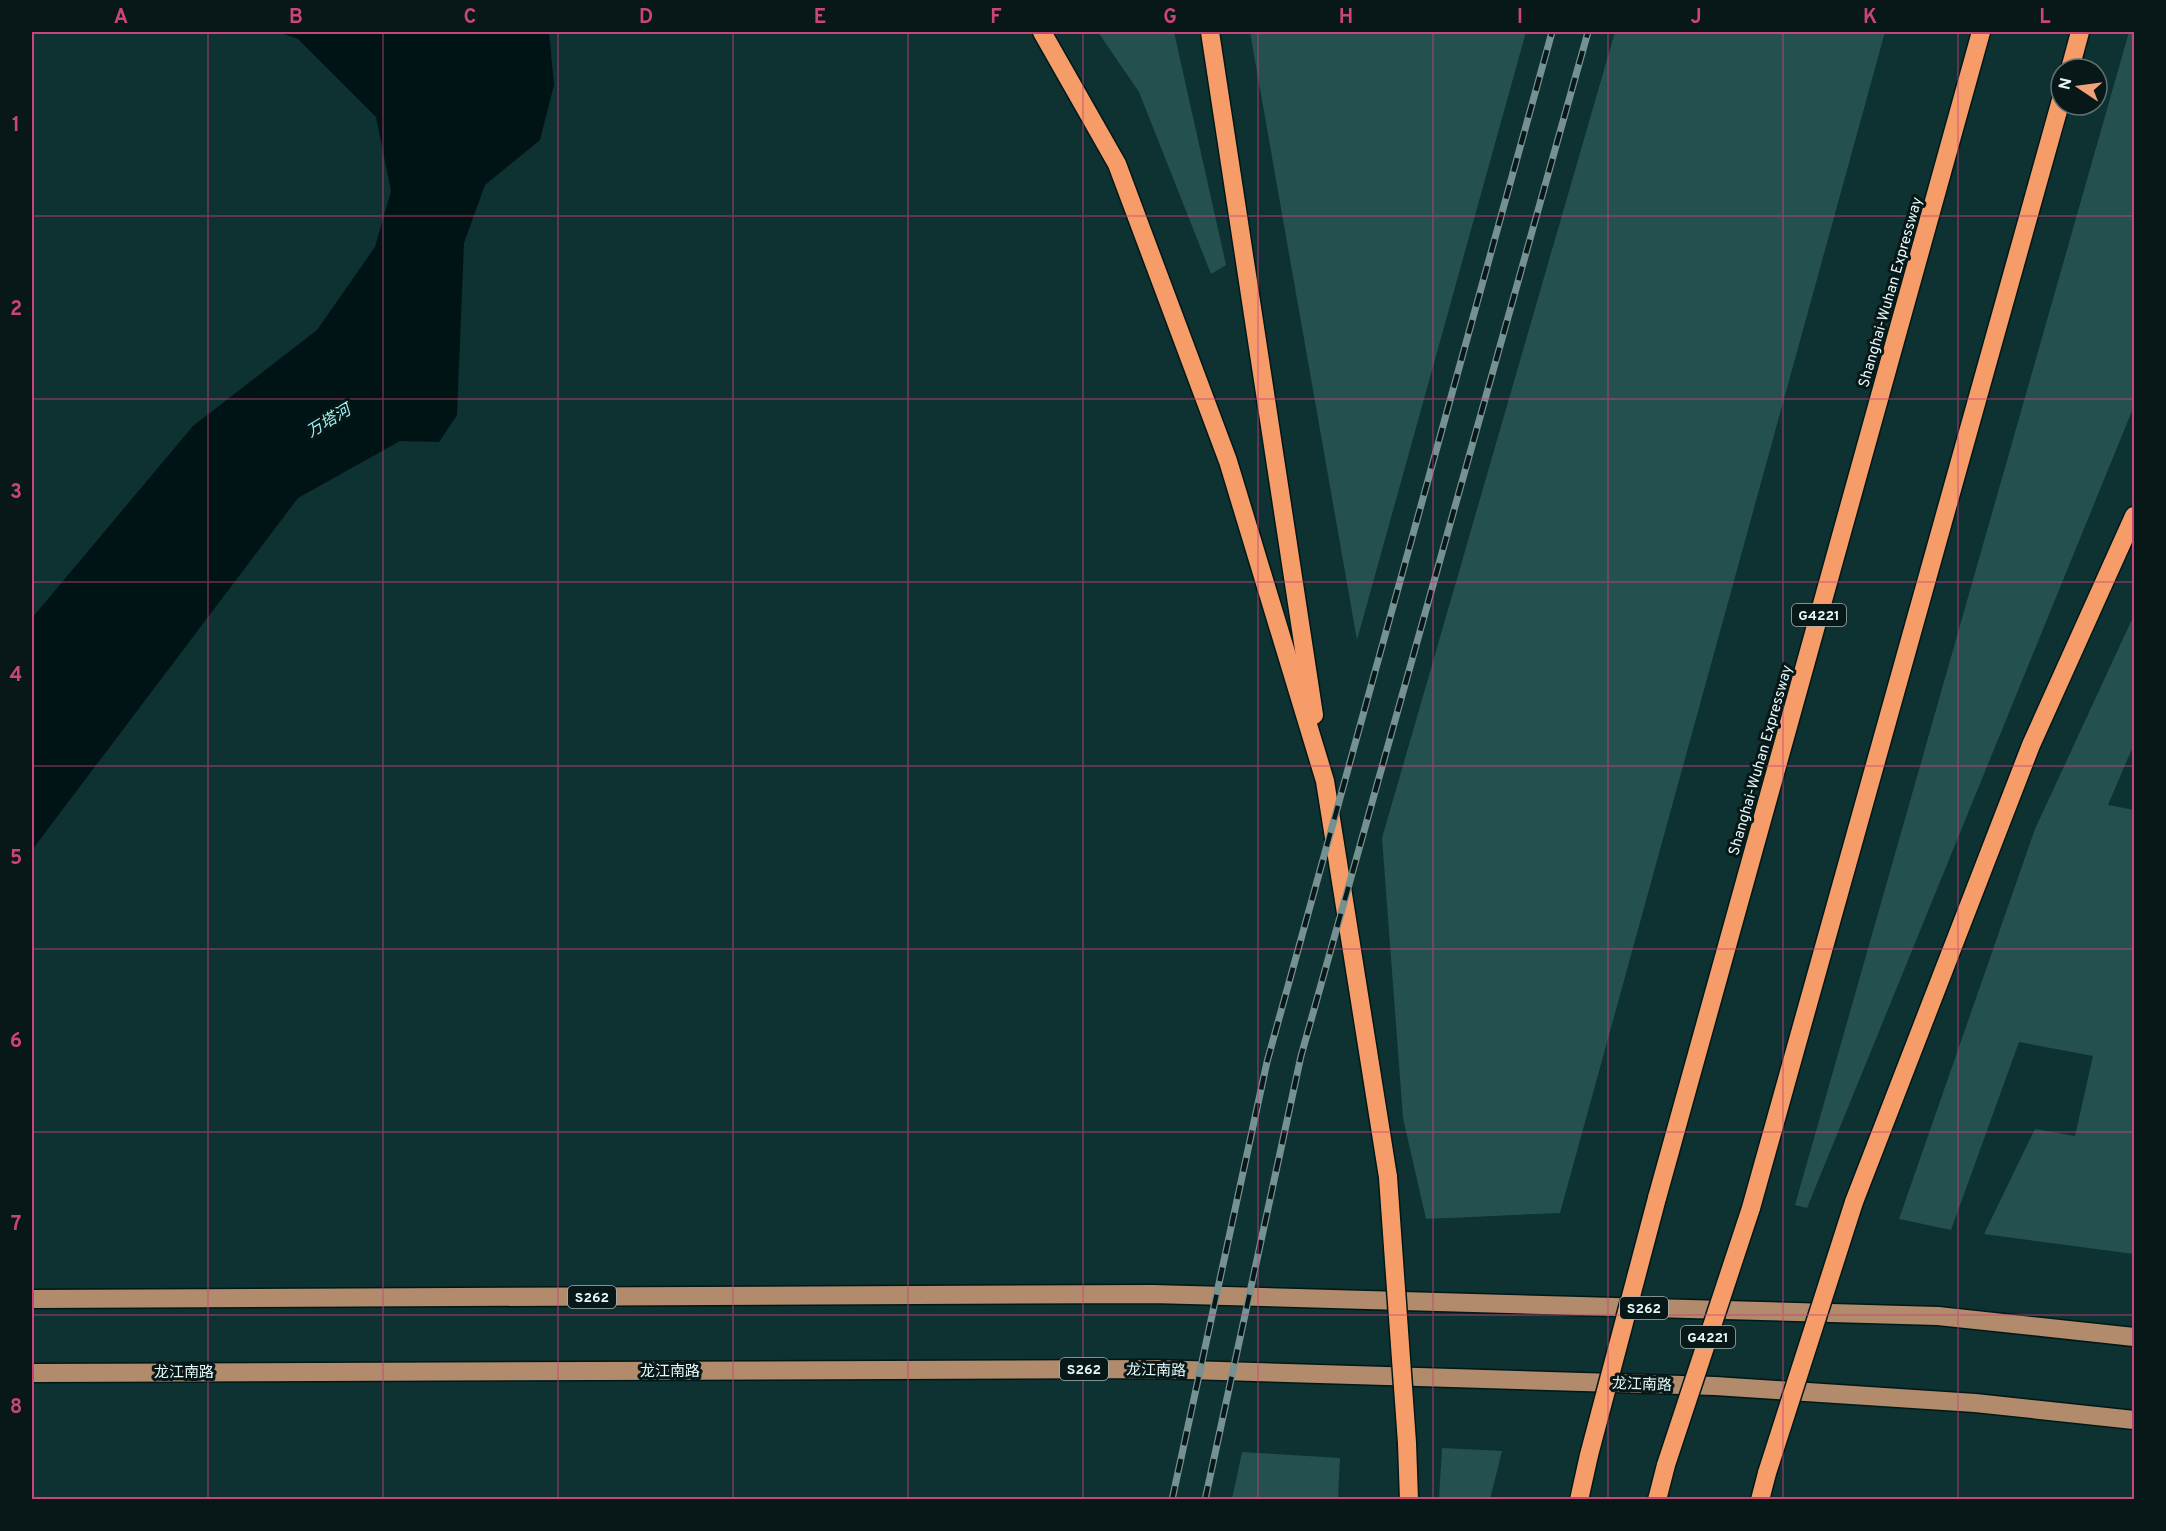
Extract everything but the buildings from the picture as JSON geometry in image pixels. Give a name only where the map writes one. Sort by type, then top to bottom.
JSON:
[{"type":"highway","points":[[1042,32],[1117,164],[1227,461],[1325,781]]},
{"type":"highway","points":[[1210,32],[1388,1177],[1409,1500]]},
{"type":"highway","name":"Shanghai-Wuhan Expressway","points":[[1579,1500],[1657,1198],[1981,32]]},
{"type":"highway","points":[[2073,57],[2080,32]]},
{"type":"highway","name":"G4221","points":[[1657,1500],[1666,1466],[1751,1208],[2056,117]]},
{"type":"highway","points":[[1760,1500],[1854,1202],[2031,745],[2134,516]]},
{"type":"main road","name":"S262","points":[[32,1299],[1152,1294],[1938,1316],[2134,1337]]},
{"type":"main road","name":"龙江南路","points":[[32,1373],[1154,1369],[1715,1386],[1975,1403],[2134,1420]]},
{"type":"green space","points":[[1098,32],[1174,32],[1226,265],[1211,274],[1139,92]]},
{"type":"green space","points":[[1250,32],[1526,32],[1357,640]]},
{"type":"green space","points":[[1615,32],[1885,32],[1560,1213],[1426,1219],[1403,1118],[1382,838]]},
{"type":"green space","points":[[2129,32],[2134,32],[2134,406],[1807,1208],[1795,1205],[2105,117],[2109,117],[2109,102]]},
{"type":"green space","points":[[2134,615],[2134,744],[2108,805],[2134,810],[2134,1254],[1984,1234],[2035,1129],[2075,1136],[2093,1056],[2019,1042],[1951,1230],[1899,1219],[2035,829]]},
{"type":"green space","points":[[1442,1448],[1502,1451],[1490,1499],[1439,1499]]},
{"type":"green space","points":[[1242,1452],[1340,1458],[1338,1499],[1232,1499]]},
{"type":"water","name":"万塔河","points":[[278,32],[549,32],[554,85],[540,140],[485,185],[464,243],[457,415],[439,442],[400,441],[298,498],[32,850],[32,618],[193,426],[317,330],[375,247],[391,191],[376,117],[298,39]]},
{"type":"railway","points":[[1172,1500],[1267,1062],[1552,32]]},
{"type":"railway","points":[[1205,1500],[1301,1056],[1588,32]]}]
